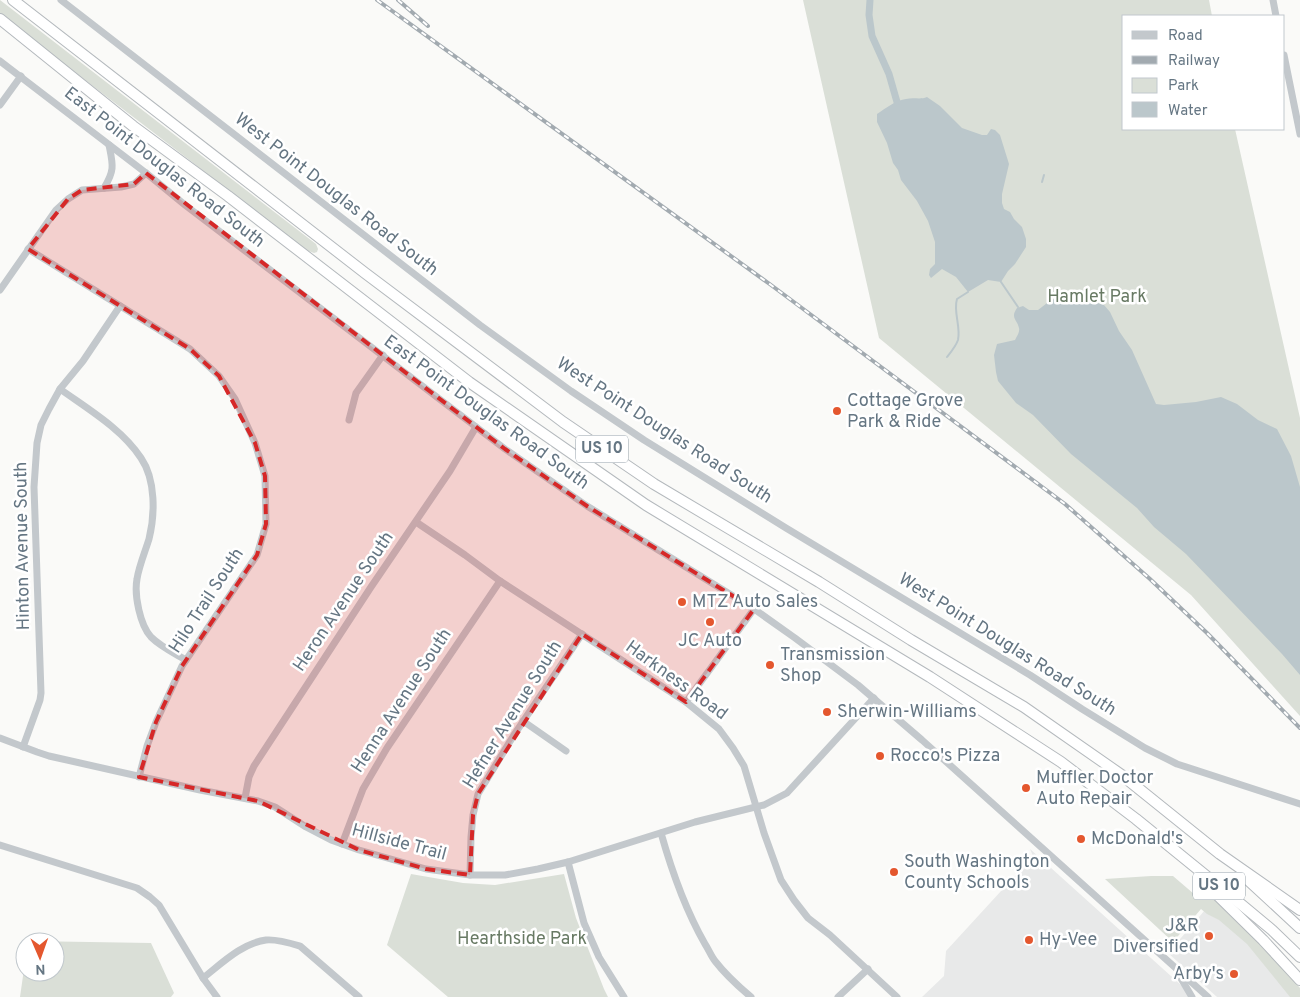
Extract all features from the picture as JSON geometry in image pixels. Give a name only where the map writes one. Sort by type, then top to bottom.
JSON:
[{"type":"highway","name":"US 10","points":[[13,0],[365,273],[563,422],[654,484],[1024,707],[1123,776],[1220,854],[1300,928]]},
{"type":"highway","name":"US 10","points":[[0,19],[133,126],[236,202],[469,382],[646,505],[930,677],[1061,762],[1136,819],[1272,930],[1300,957]]},
{"type":"highway","points":[[1136,819],[1249,925],[1300,980]]},
{"type":"highway","points":[[1220,854],[1300,910]]},
{"type":"street","name":"West Point Douglas Road South","points":[[61,0],[480,325],[644,440],[1022,670],[1145,748],[1177,764],[1300,804]]},
{"type":"street","points":[[1272,0],[1276,15]]},
{"type":"street","points":[[1285,60],[1300,134]]},
{"type":"street","name":"East Point Douglas Road South","points":[[0,61],[505,449],[588,506],[754,609],[874,698],[1208,997]]},
{"type":"street","points":[[0,105],[21,76]]},
{"type":"street","points":[[104,188],[111,176],[113,163],[109,145]]},
{"type":"street","points":[[0,290],[56,210],[68,199],[82,190],[134,184],[146,173]]},
{"type":"street","name":"Hilo Trail South","points":[[28,249],[190,348],[219,376],[235,399],[256,443],[265,476],[266,524],[257,555],[186,660],[156,722],[139,776]]},
{"type":"street","name":"Hinton Avenue South","points":[[24,747],[41,693],[34,487],[37,443],[45,417],[60,389],[83,361],[120,306]]},
{"type":"street","points":[[349,420],[356,394],[382,355]]},
{"type":"street","points":[[60,389],[125,438],[142,458],[153,495],[153,511],[149,539],[136,580],[137,600],[142,620],[151,637],[186,660]]},
{"type":"street","name":"Heron Avenue South","points":[[245,798],[249,777],[254,766],[450,471],[476,427]]},
{"type":"street","name":"Harkness Road","points":[[416,522],[500,581],[686,702],[719,729],[744,766],[764,833],[781,880],[794,900],[808,918],[830,935],[897,997]]},
{"type":"street","name":"Henna Avenue South","points":[[342,844],[363,789],[387,748],[500,581]]},
{"type":"street","points":[[686,702],[754,609]]},
{"type":"street","name":"Hefner Avenue South","points":[[470,875],[472,822],[478,794],[523,721],[582,634]]},
{"type":"street","name":"Hillside Trail","points":[[0,738],[49,756],[200,790],[245,798],[275,807],[306,827],[342,844],[426,869],[470,875],[504,875],[538,870],[568,862],[695,822],[764,805],[787,793],[874,698]]},
{"type":"street","points":[[523,721],[566,751]]},
{"type":"street","points":[[661,832],[673,875],[700,936],[715,962],[751,997]]},
{"type":"street","points":[[0,845],[136,888],[150,897],[160,905],[216,997]]},
{"type":"street","points":[[568,862],[584,923],[599,957],[624,997]]},
{"type":"street","points":[[203,978],[240,950],[252,944],[266,940],[288,942],[300,946],[359,997]]},
{"type":"street","points":[[1172,964],[1192,997]]},
{"type":"street","points":[[838,997],[868,969]]},
{"type":"highlighted area","points":[[146,173],[505,449],[587,506],[754,609],[686,702],[582,634],[478,794],[473,815],[470,875],[426,869],[359,850],[258,801],[139,777],[156,722],[182,666],[257,555],[266,524],[265,476],[255,443],[219,376],[190,349],[28,249],[68,199],[82,190],[134,184]]},
{"type":"shaded area","points":[[1030,849],[1182,986],[1189,997],[922,997],[944,976],[946,951],[1033,856]]},
{"type":"shaded area","points":[[1211,903],[1296,997],[1217,997],[1168,953]]},
{"type":"green space","points":[[0,0],[316,244],[317,252],[314,253],[303,249],[279,232],[192,162],[0,15]]},
{"type":"green space","name":"Hamlet Park","points":[[803,0],[1209,0],[1212,15],[1122,15],[1122,130],[1235,130],[1300,418],[1300,716],[1191,595],[879,338]]},
{"type":"green space","name":"Hearthside Park","points":[[411,874],[463,883],[495,885],[564,874],[576,918],[608,997],[448,997],[387,945]]},
{"type":"green space","points":[[1173,876],[1194,894],[1202,887],[1289,975],[1300,988],[1300,997],[1290,997],[1247,944],[1219,920],[1201,909],[1173,942],[1105,879]]},
{"type":"green space","points":[[65,942],[151,943],[174,993],[171,997],[20,997],[22,982],[65,982]]},
{"type":"water","points":[[927,97],[940,106],[962,128],[982,135],[987,135],[991,129],[1000,135],[1009,164],[1002,194],[1002,203],[1004,209],[1010,212],[1022,227],[1026,239],[1026,247],[1001,282],[988,280],[968,292],[956,277],[942,269],[931,278],[929,275],[930,269],[935,264],[935,242],[928,221],[917,201],[901,180],[877,122],[877,114],[895,103],[909,98]]},
{"type":"water","points":[[1064,297],[1104,305],[1132,350],[1156,404],[1196,402],[1221,397],[1237,404],[1258,420],[1277,429],[1291,456],[1300,487],[1300,675],[1186,554],[1154,527],[1137,508],[1071,454],[1033,415],[1016,403],[998,381],[994,355],[997,344],[1015,340],[1017,336],[1019,328],[1014,314],[1017,308],[1023,306],[1029,310],[1038,310],[1051,300]]},
{"type":"waterway","points":[[870,0],[869,15],[872,36],[889,74],[897,102]]},
{"type":"waterway","points":[[1042,182],[1044,175]]},
{"type":"waterway","points":[[1001,282],[1018,307]]},
{"type":"waterway","points":[[947,357],[955,347],[959,335],[956,309],[957,299],[968,292]]},
{"type":"railway","points":[[377,0],[771,285],[1065,504],[1150,579],[1207,633],[1300,728]]},
{"type":"railway","points":[[398,0],[428,26]]},
{"type":"place","name":"Cottage Grove Park & Ride","points":[[837,411]]},
{"type":"place","name":"MTZ Auto Sales","points":[[682,602]]},
{"type":"place","name":"JC Auto","points":[[710,622]]},
{"type":"place","name":"Transmission Shop","points":[[770,665]]},
{"type":"place","name":"Sherwin-Williams","points":[[827,712]]},
{"type":"place","name":"Rocco's Pizza","points":[[880,756]]},
{"type":"place","name":"Muffler Doctor Auto Repair","points":[[1026,788]]},
{"type":"place","name":"McDonald's","points":[[1081,839]]},
{"type":"place","name":"South Washington County Schools","points":[[894,872]]},
{"type":"place","name":"J&R Diversified","points":[[1209,936]]},
{"type":"place","name":"Hy-Vee","points":[[1029,940]]},
{"type":"place","name":"Arby's","points":[[1234,974]]}]
